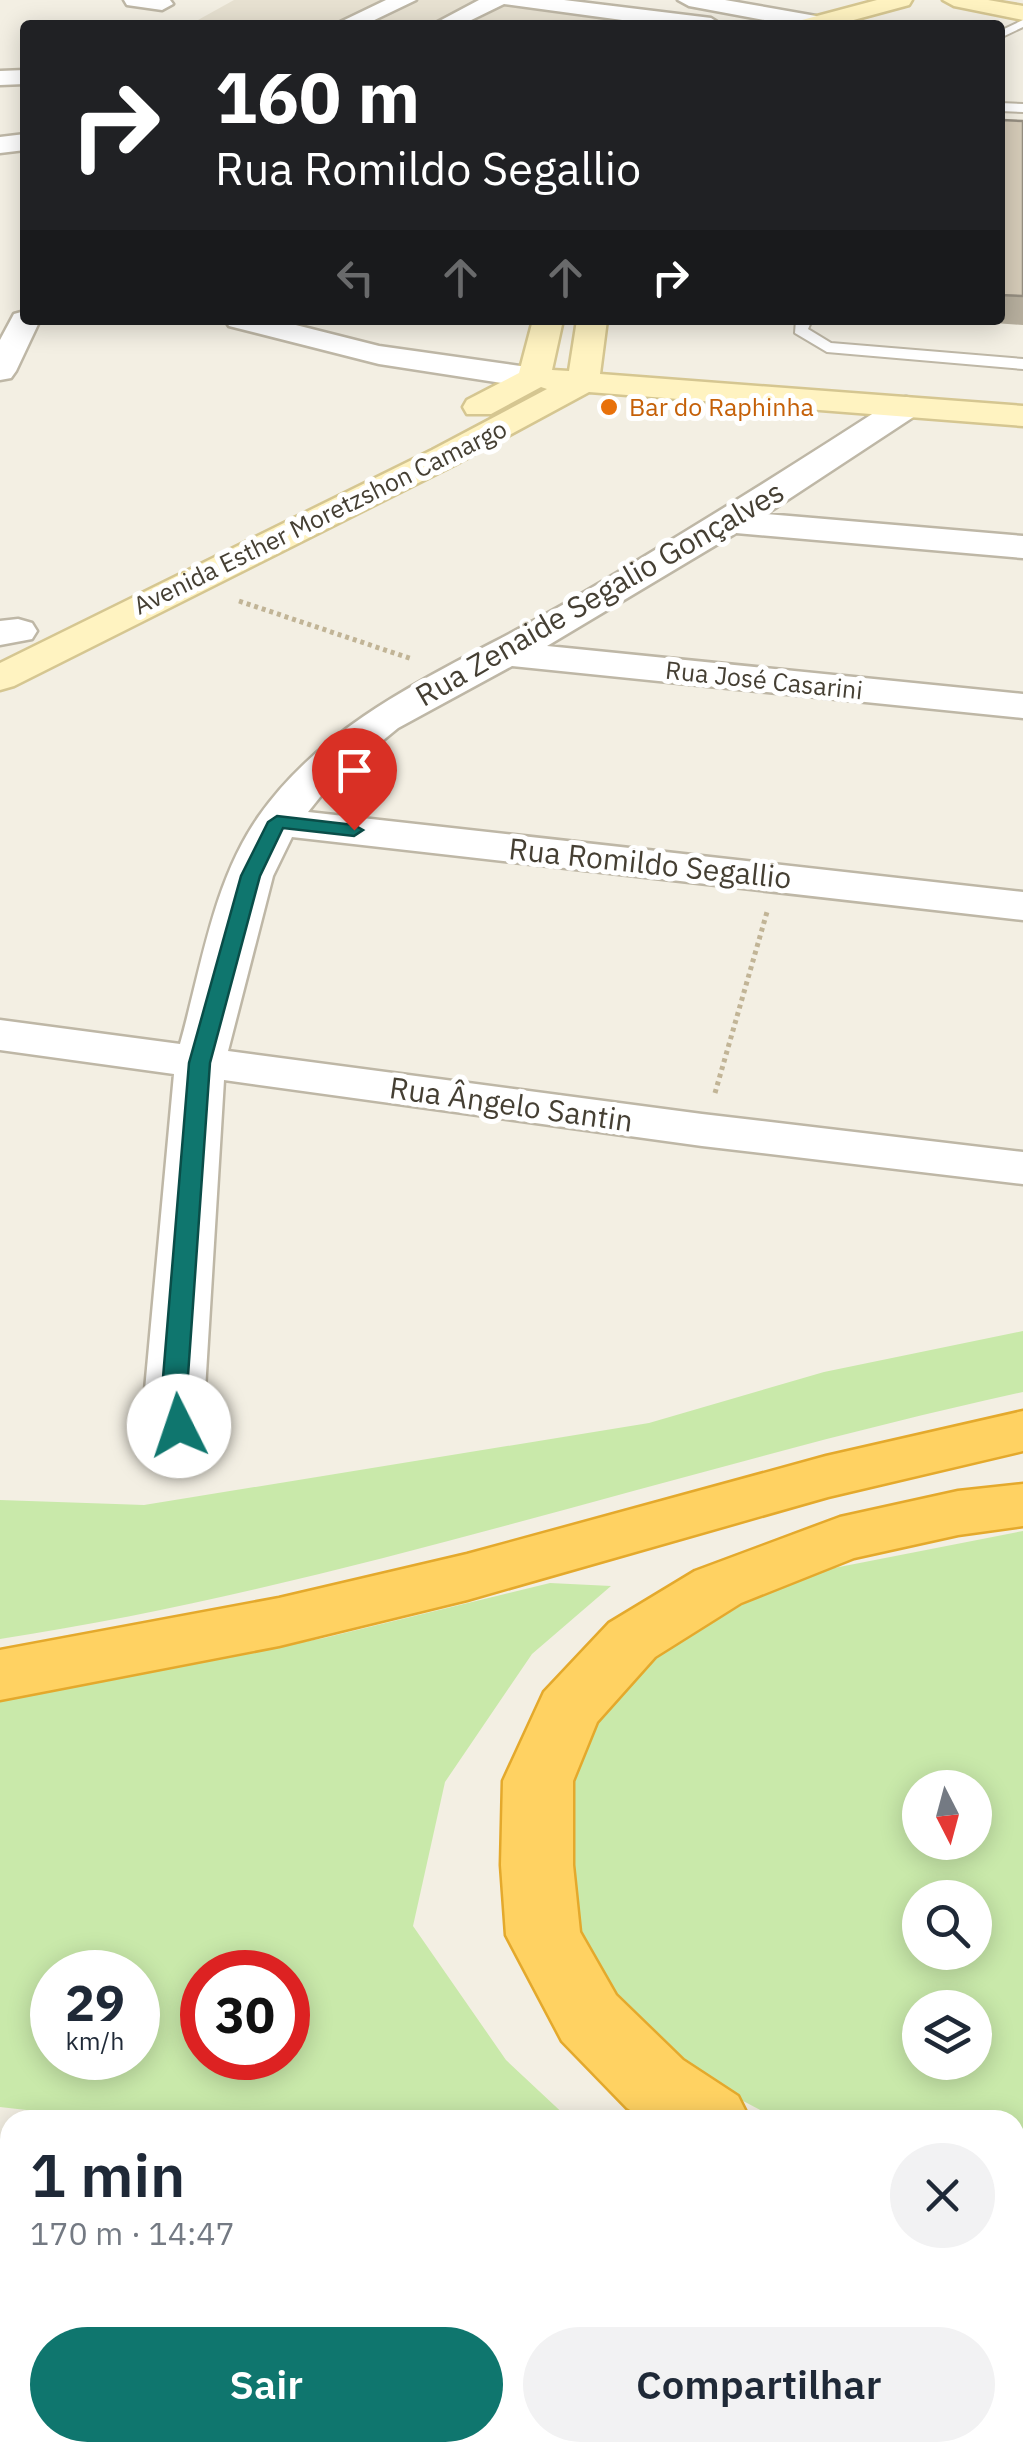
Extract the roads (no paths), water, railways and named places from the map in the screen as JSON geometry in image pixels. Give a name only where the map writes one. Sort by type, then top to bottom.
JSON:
[{"type":"highway","points":[[0,1675],[298,1617],[467,1577],[826,1477],[1023,1431]]},
{"type":"highway","points":[[695,2110],[655,2084],[589,2018],[542,1935],[536,1864],[538,1781],[568,1710],[632,1640],[718,1587],[840,1539],[958,1513],[1023,1505]]},
{"type":"street","points":[[135,0],[162,4]]},
{"type":"street","points":[[357,20],[405,0]]},
{"type":"street","points":[[454,20],[496,0]]},
{"type":"street","points":[[505,16],[634,20],[686,0],[796,20]]},
{"type":"street","points":[[832,20],[902,0]]},
{"type":"street","points":[[872,20],[944,0]]},
{"type":"street","points":[[954,0],[1023,12]]},
{"type":"street","points":[[505,16],[533,20]]},
{"type":"street","points":[[0,371],[21,325]]},
{"type":"street","points":[[260,325],[379,355],[534,378],[1023,416]]},
{"type":"street","points":[[534,378],[547,325]]},
{"type":"street","points":[[583,382],[591,325]]},
{"type":"street","name":"Avenida Esther Moretzshon Camargo","points":[[6,635],[406,446],[534,378]]},
{"type":"street","name":"Avenida Esther Moretzshon Camargo","points":[[0,678],[462,448],[583,382]]},
{"type":"street","name":"Rua Zenaide Segalio Gonçalves","points":[[179,1426],[175,1390],[200,1063],[250,876],[277,822],[316,772],[384,719],[506,654],[730,522],[906,407]]},
{"type":"street","points":[[730,522],[1023,547]]},
{"type":"street","name":"Rua José Casarini","points":[[506,654],[1023,706]]},
{"type":"street","name":"Rua Romildo Segallio","points":[[277,822],[1023,906]]},
{"type":"street","name":"Rua Ângelo Santin","points":[[0,1034],[702,1130],[1023,1168]]},
{"type":"lane","points":[[802,325],[1023,348]]},
{"type":"lane","points":[[802,325],[827,347],[1023,364]]},
{"type":"place","name":"Bar do Raphinha","points":[[609,407]]}]
